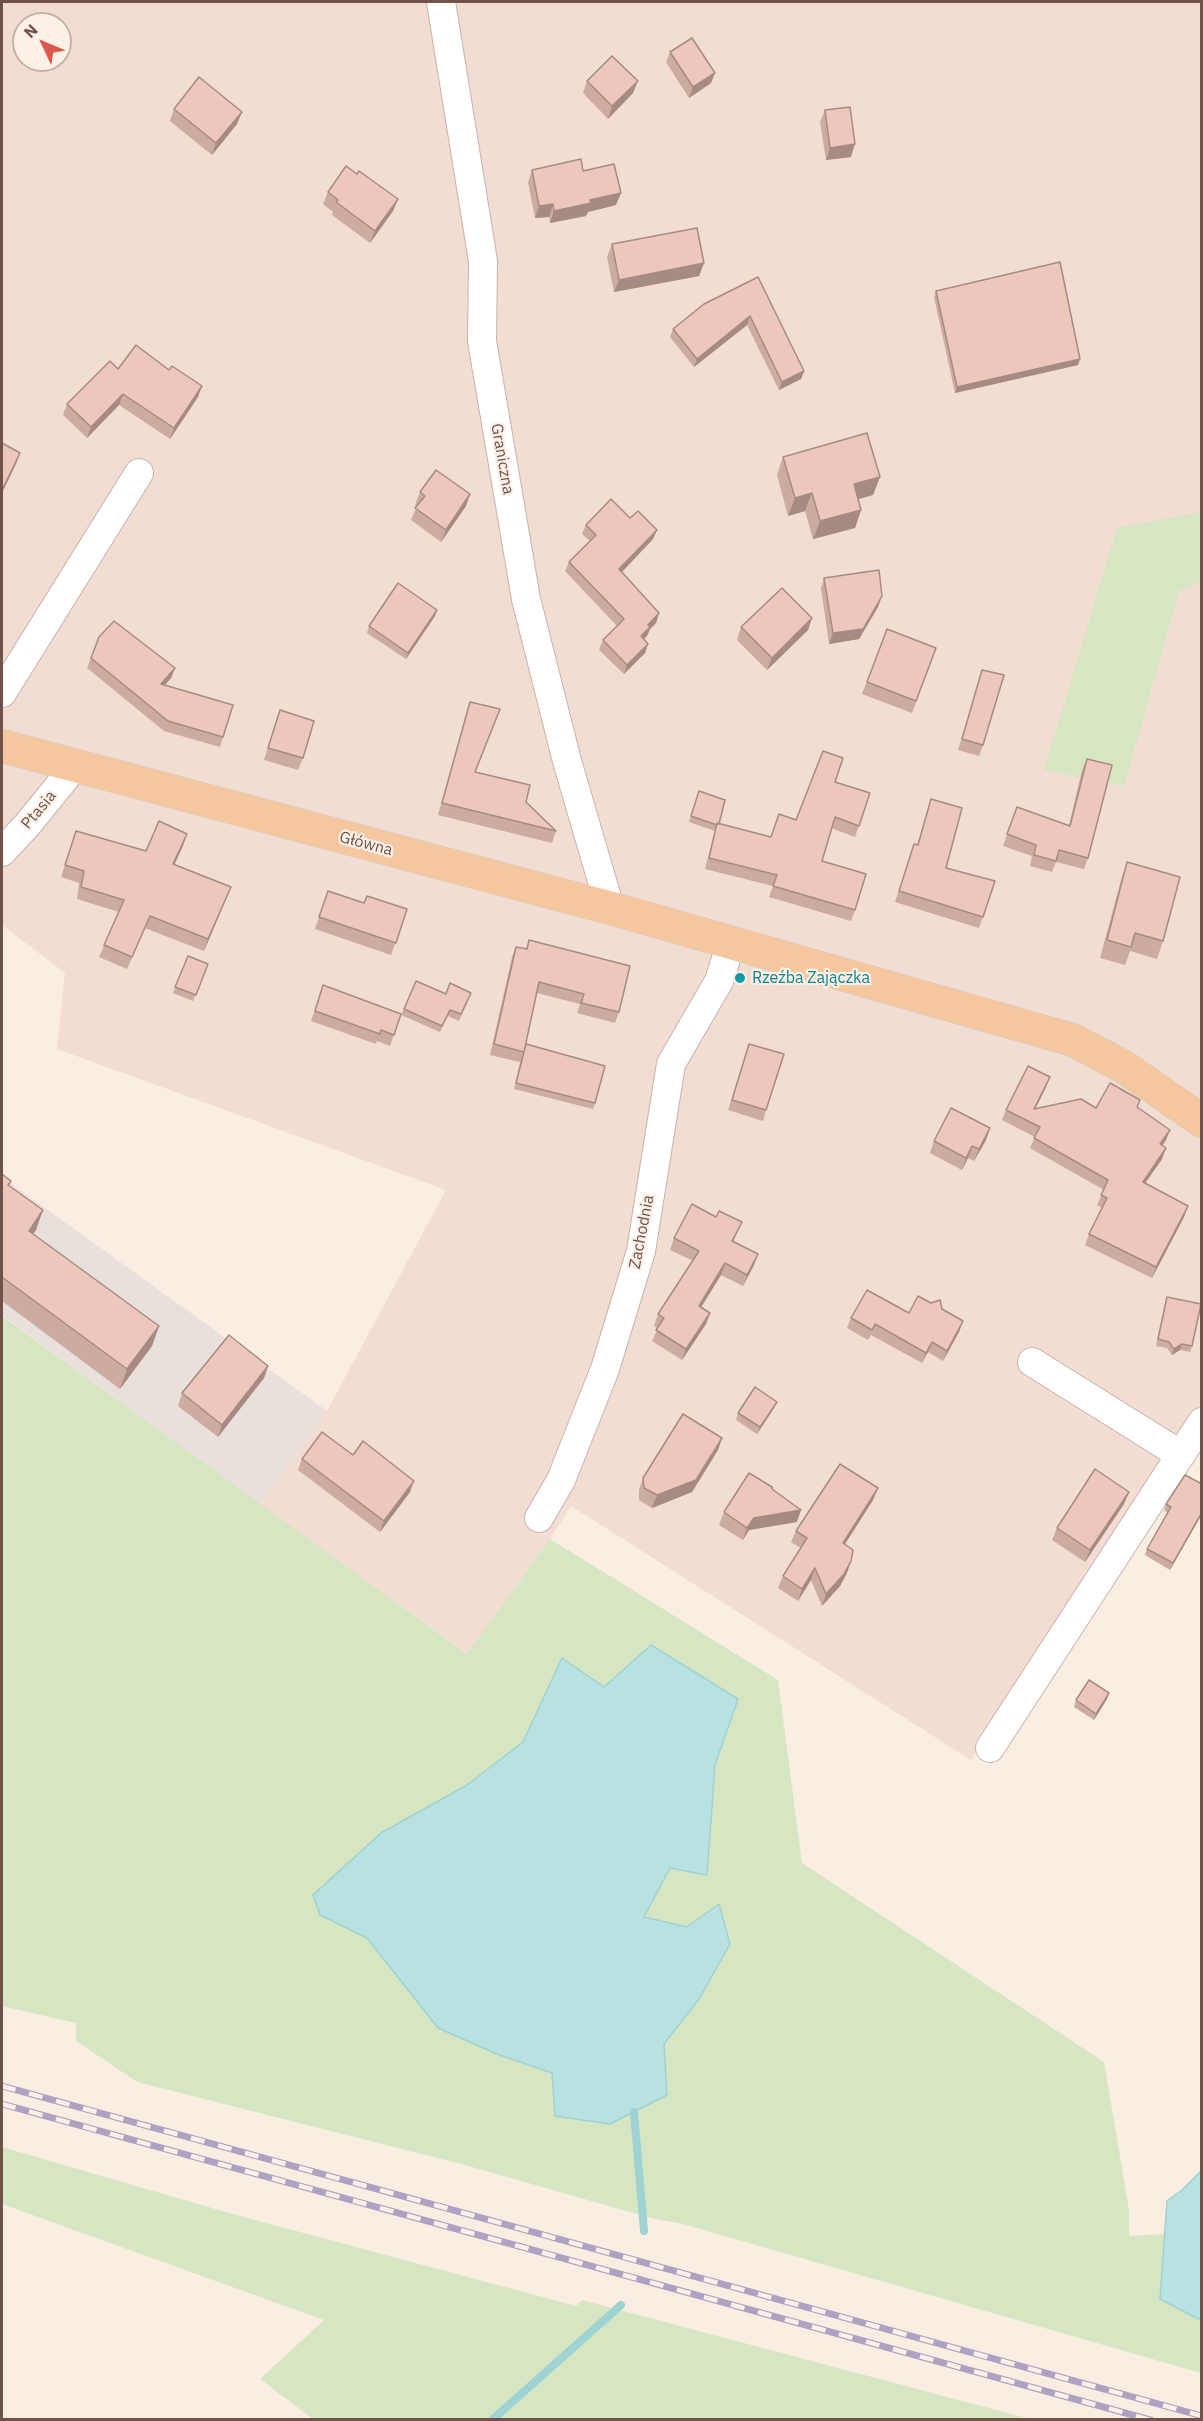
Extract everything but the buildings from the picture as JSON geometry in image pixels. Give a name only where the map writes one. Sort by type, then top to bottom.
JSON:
[{"type":"main road","name":"Główna","points":[[2,746],[610,908],[1073,1040],[1124,1067],[1202,1121]]},
{"type":"street","name":"Graniczna","points":[[441,2],[483,261],[482,341],[526,599],[567,761],[610,908]]},
{"type":"street","points":[[2,693],[139,472]]},
{"type":"street","name":"Ptasia","points":[[2,852],[75,766]]},
{"type":"street","name":"Zachodnia","points":[[539,1518],[561,1480],[605,1369],[640,1251],[671,1064],[719,981],[731,943]]},
{"type":"street","points":[[1032,1362],[1181,1455]]},
{"type":"street","points":[[990,1748],[1202,1422]]},
{"type":"shaded area","points":[[2,2],[1201,2],[1201,1404],[971,1760],[571,1506],[468,1654],[260,1505],[327,1411],[446,1190],[57,1049],[65,973],[2,925]]},
{"type":"shaded area","points":[[2,1177],[327,1411],[260,1505],[2,1315]]},
{"type":"green space","points":[[1201,512],[1201,581],[1179,591],[1124,786],[1044,770],[1117,528]]},
{"type":"green space","points":[[2,1316],[467,1654],[550,1539],[778,1680],[802,1863],[1104,2062],[1129,2210],[1129,2236],[1165,2234],[1160,2299],[1198,2319],[1201,2318],[1201,2373],[683,2224],[651,2218],[458,2163],[137,2082],[76,2041],[76,2023],[2,2006]],"holes":[[[604,1687],[738,1699],[715,1765],[707,1875],[670,1868],[643,1917],[687,1927],[699,1999],[664,2044],[667,2095],[610,2124],[553,2073],[497,2054],[399,1978],[367,1938],[381,1833],[467,1785],[523,1742]]]},
{"type":"green space","points":[[2,2147],[229,2213],[576,2306],[582,2300],[1030,2419],[313,2419],[260,2379],[324,2320],[2,2204]]},
{"type":"water","points":[[651,1645],[738,1699],[715,1765],[707,1875],[670,1868],[644,1917],[687,1927],[719,1904],[730,1944],[699,1999],[664,2044],[667,2095],[610,2124],[555,2116],[552,2073],[497,2054],[438,2028],[367,1938],[320,1915],[313,1895],[381,1833],[467,1785],[523,1742],[562,1658],[604,1687]]},
{"type":"water","points":[[1201,2171],[1202,2318],[1198,2319],[1160,2299],[1167,2201]]},
{"type":"waterway","points":[[634,2112],[644,2231]]},
{"type":"waterway","points":[[492,2420],[621,2305]]},
{"type":"railway","points":[[2,2086],[1202,2416]]},
{"type":"railway","points":[[2,2104],[1151,2420]]},
{"type":"place","name":"Rzeźba Zajączka","points":[[740,978]]}]
